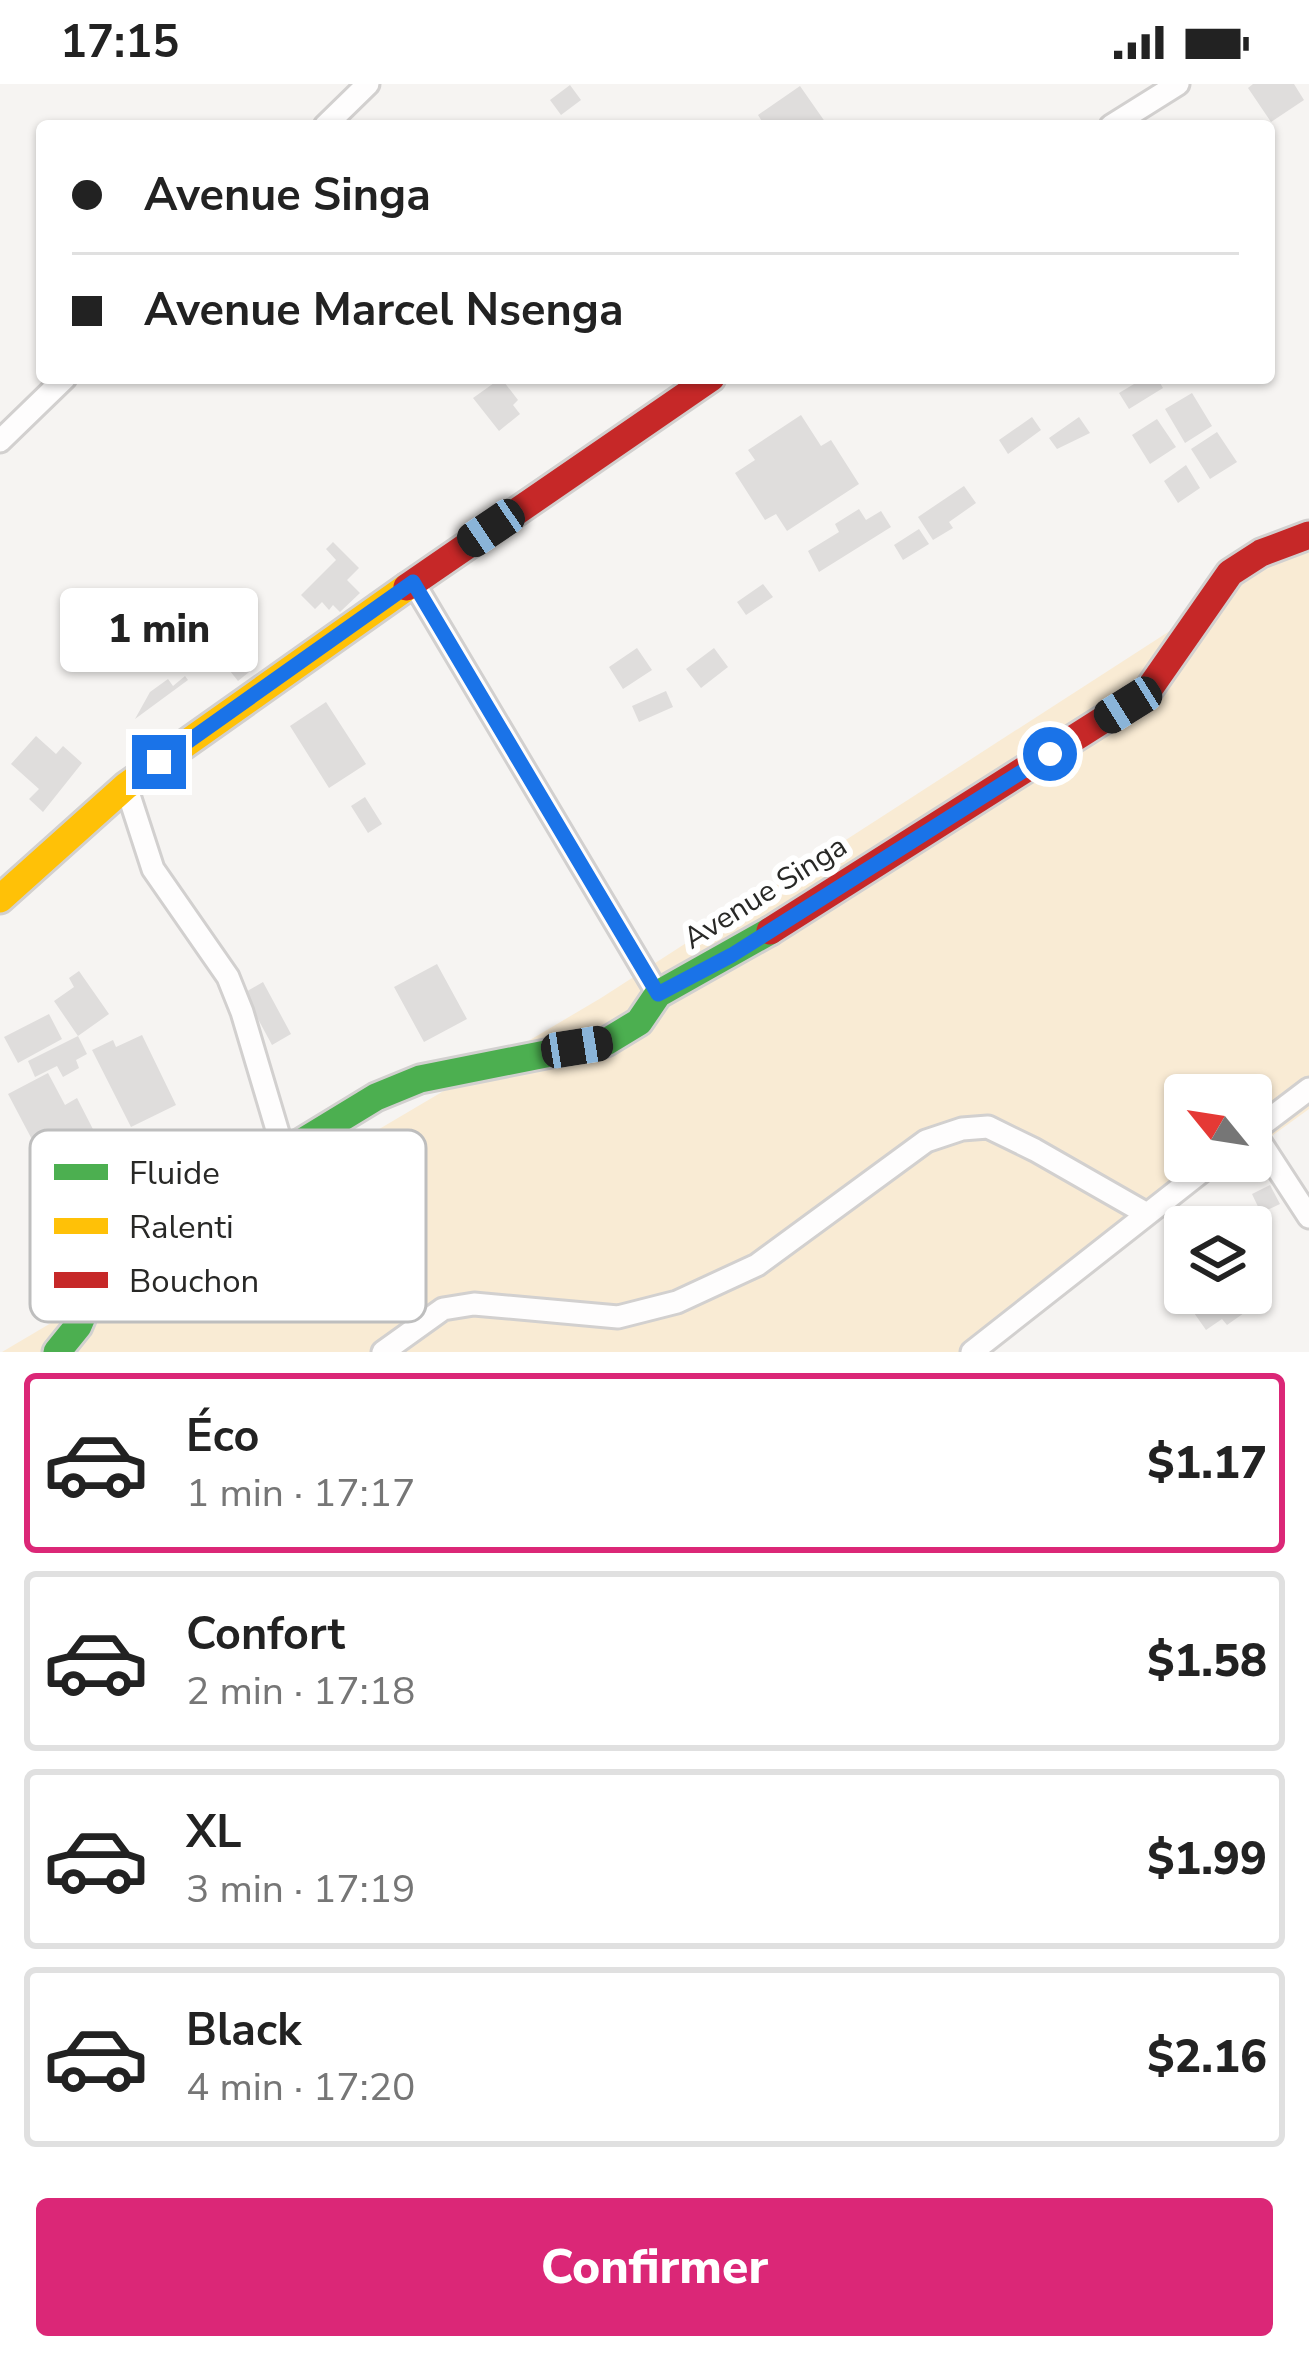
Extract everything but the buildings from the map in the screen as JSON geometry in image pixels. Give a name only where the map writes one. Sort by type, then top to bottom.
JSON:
[{"type":"street","points":[[331,120],[368,84]]},
{"type":"street","points":[[1121,120],[1178,84]]},
{"type":"street","points":[[0,441],[59,384]]},
{"type":"street","points":[[0,898],[126,786],[702,384]]},
{"type":"street","name":"Avenue Singa","points":[[322,1130],[376,1097],[420,1079],[606,1042],[639,1022],[658,994],[732,955],[1147,692],[1165,675],[1222,582],[1243,563],[1309,535]]},
{"type":"street","points":[[413,582],[658,994]]},
{"type":"street","points":[[126,786],[153,869],[227,977],[277,1130]]},
{"type":"street","points":[[1272,1117],[1309,1089]]},
{"type":"street","points":[[426,1321],[443,1309],[474,1304],[618,1317],[677,1302],[757,1265],[926,1141],[962,1129],[988,1127],[1148,1214]]},
{"type":"street","points":[[1272,1161],[1309,1216]]},
{"type":"street","points":[[971,1352],[1188,1182]]},
{"type":"street","name":"Avenue Singa","points":[[57,1352],[80,1322]]},
{"type":"street","points":[[382,1352],[425,1322]]},
{"type":"shaded area","points":[[1309,541],[1309,1109],[1272,1136],[1272,1074],[1164,1074],[1164,1182],[1208,1182],[1175,1206],[1164,1206],[1164,1214],[972,1352],[2,1352],[53,1322],[426,1322],[426,1130],[378,1130],[601,998]]},
{"type":"traffic: fast","points":[[322,1130],[376,1097],[420,1079],[606,1042],[639,1022],[658,994],[770,931]]},
{"type":"traffic: fast","points":[[57,1352],[80,1322]]},
{"type":"traffic: slow","points":[[0,899],[126,786],[407,587]]},
{"type":"traffic: jam","points":[[407,587],[702,384]]},
{"type":"traffic: jam","points":[[770,931],[1147,692],[1230,573],[1261,553],[1309,535]]},
{"type":"route","points":[[159,762],[413,582],[658,994],[732,955],[1050,754]]}]
